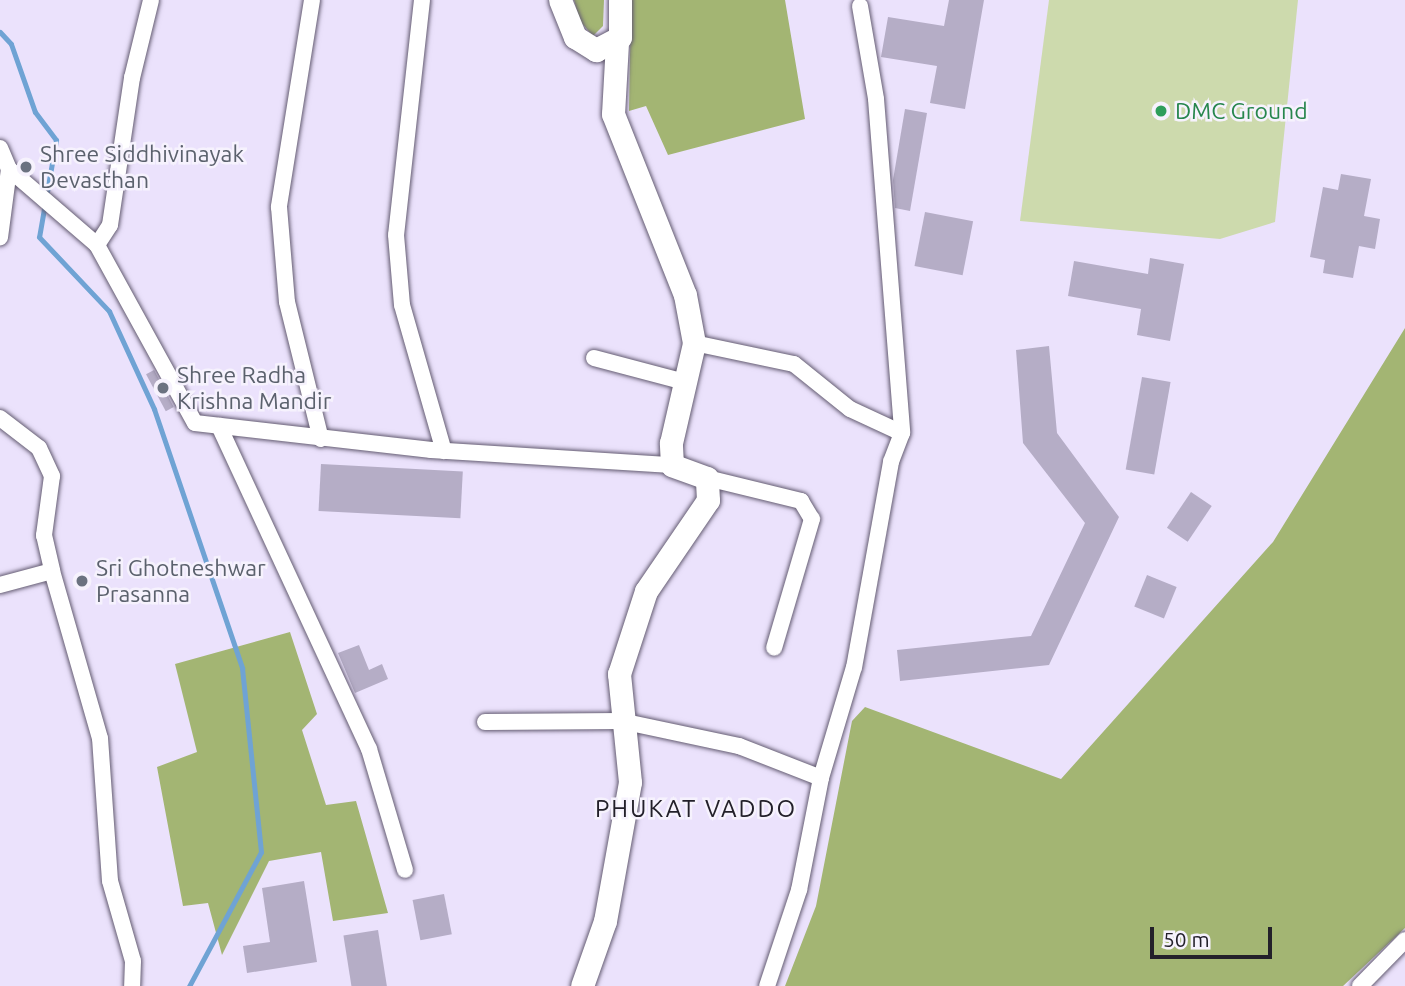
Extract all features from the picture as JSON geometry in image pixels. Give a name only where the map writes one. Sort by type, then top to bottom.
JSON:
[{"type":"street","points":[[97,245],[110,225],[132,78],[151,0]]},
{"type":"street","points":[[312,0],[279,207],[287,302],[321,439]]},
{"type":"street","points":[[422,0],[396,235],[402,305],[444,451]]},
{"type":"street","points":[[560,0],[581,44],[596,50],[617,43]]},
{"type":"street","points":[[620,0],[612,114],[685,295],[694,343],[672,465]]},
{"type":"street","points":[[767,986],[799,890],[821,778],[854,667],[891,462],[902,433],[876,99],[860,6]]},
{"type":"street","points":[[0,148],[9,169],[97,245],[195,423],[444,451],[672,465],[708,478],[801,500],[812,519],[774,648]]},
{"type":"street","points":[[0,237],[9,169]]},
{"type":"street","points":[[694,343],[794,364],[850,409],[902,433]]},
{"type":"street","points":[[594,358],[685,382]]},
{"type":"street","points":[[0,418],[39,448],[52,476],[44,535],[100,738],[110,881],[133,961],[132,986]]},
{"type":"street","points":[[219,426],[369,749],[405,870]]},
{"type":"street","points":[[582,986],[605,921],[630,782],[621,722],[619,674],[646,591],[708,500],[708,478]]},
{"type":"street","points":[[0,585],[52,571]]},
{"type":"street","points":[[485,722],[621,722],[739,746],[821,778]]},
{"type":"street","points":[[1360,986],[1405,940]]},
{"type":"green space","points":[[574,0],[604,0],[603,26],[593,36],[580,21]]},
{"type":"green space","points":[[631,0],[785,0],[805,119],[668,155],[646,106],[629,111]]},
{"type":"green space","name":"DMC Ground","points":[[1049,0],[1298,0],[1275,222],[1220,239],[1020,221]]},
{"type":"green space","points":[[1405,328],[1405,928],[1343,986],[785,986],[816,906],[852,721],[865,707],[1061,779],[1273,542]]},
{"type":"green space","points":[[290,632],[317,714],[302,730],[326,805],[356,801],[388,913],[333,921],[321,852],[269,861],[222,955],[208,903],[183,906],[157,767],[197,752],[175,664]]},
{"type":"building","points":[[949,0],[984,0],[965,109],[930,103],[937,66],[881,57],[888,17],[944,26]]},
{"type":"building","points":[[905,109],[927,113],[910,211],[895,208],[893,180]]},
{"type":"building","points":[[1341,174],[1371,179],[1364,216],[1380,219],[1375,249],[1359,246],[1353,278],[1323,273],[1325,260],[1310,257],[1323,187],[1338,190]]},
{"type":"building","points":[[925,212],[973,221],[963,275],[915,266]]},
{"type":"building","points":[[1150,258],[1184,264],[1170,341],[1137,335],[1141,309],[1068,296],[1074,261],[1148,274]]},
{"type":"building","points":[[1049,346],[1057,433],[1119,517],[1049,665],[900,681],[897,650],[1031,636],[1085,523],[1023,443],[1016,350]]},
{"type":"building","points":[[154,370],[174,407],[166,411],[146,374]]},
{"type":"building","points":[[1142,377],[1171,382],[1154,475],[1126,470]]},
{"type":"building","points":[[321,464],[463,471],[460,518],[319,511]]},
{"type":"building","points":[[1191,492],[1212,506],[1188,542],[1167,528]]},
{"type":"building","points":[[1147,575],[1177,587],[1164,619],[1134,607]]},
{"type":"building","points":[[359,645],[369,670],[382,664],[388,679],[355,693],[338,653]]},
{"type":"building","points":[[304,881],[317,962],[247,973],[243,946],[270,942],[262,888]]},
{"type":"building","points":[[444,894],[452,934],[420,940],[413,900]]},
{"type":"building","points":[[378,930],[387,986],[351,986],[343,935]]},
{"type":"waterway","points":[[0,32],[11,44],[35,112],[56,140],[39,237],[109,311],[154,409],[242,668],[261,852],[189,986]]},
{"type":"place","name":"DMC Ground","points":[[1161,111]]},
{"type":"place","name":"Shree Siddhivinayak Devasthan","points":[[26,167]]},
{"type":"place","name":"Shree Radha Krishna Mandir","points":[[163,388]]},
{"type":"place","name":"Sri Ghotneshwar Prasanna","points":[[82,581]]},
{"type":"district","name":"PHUKAT VADDO","points":[[696,809]]}]
